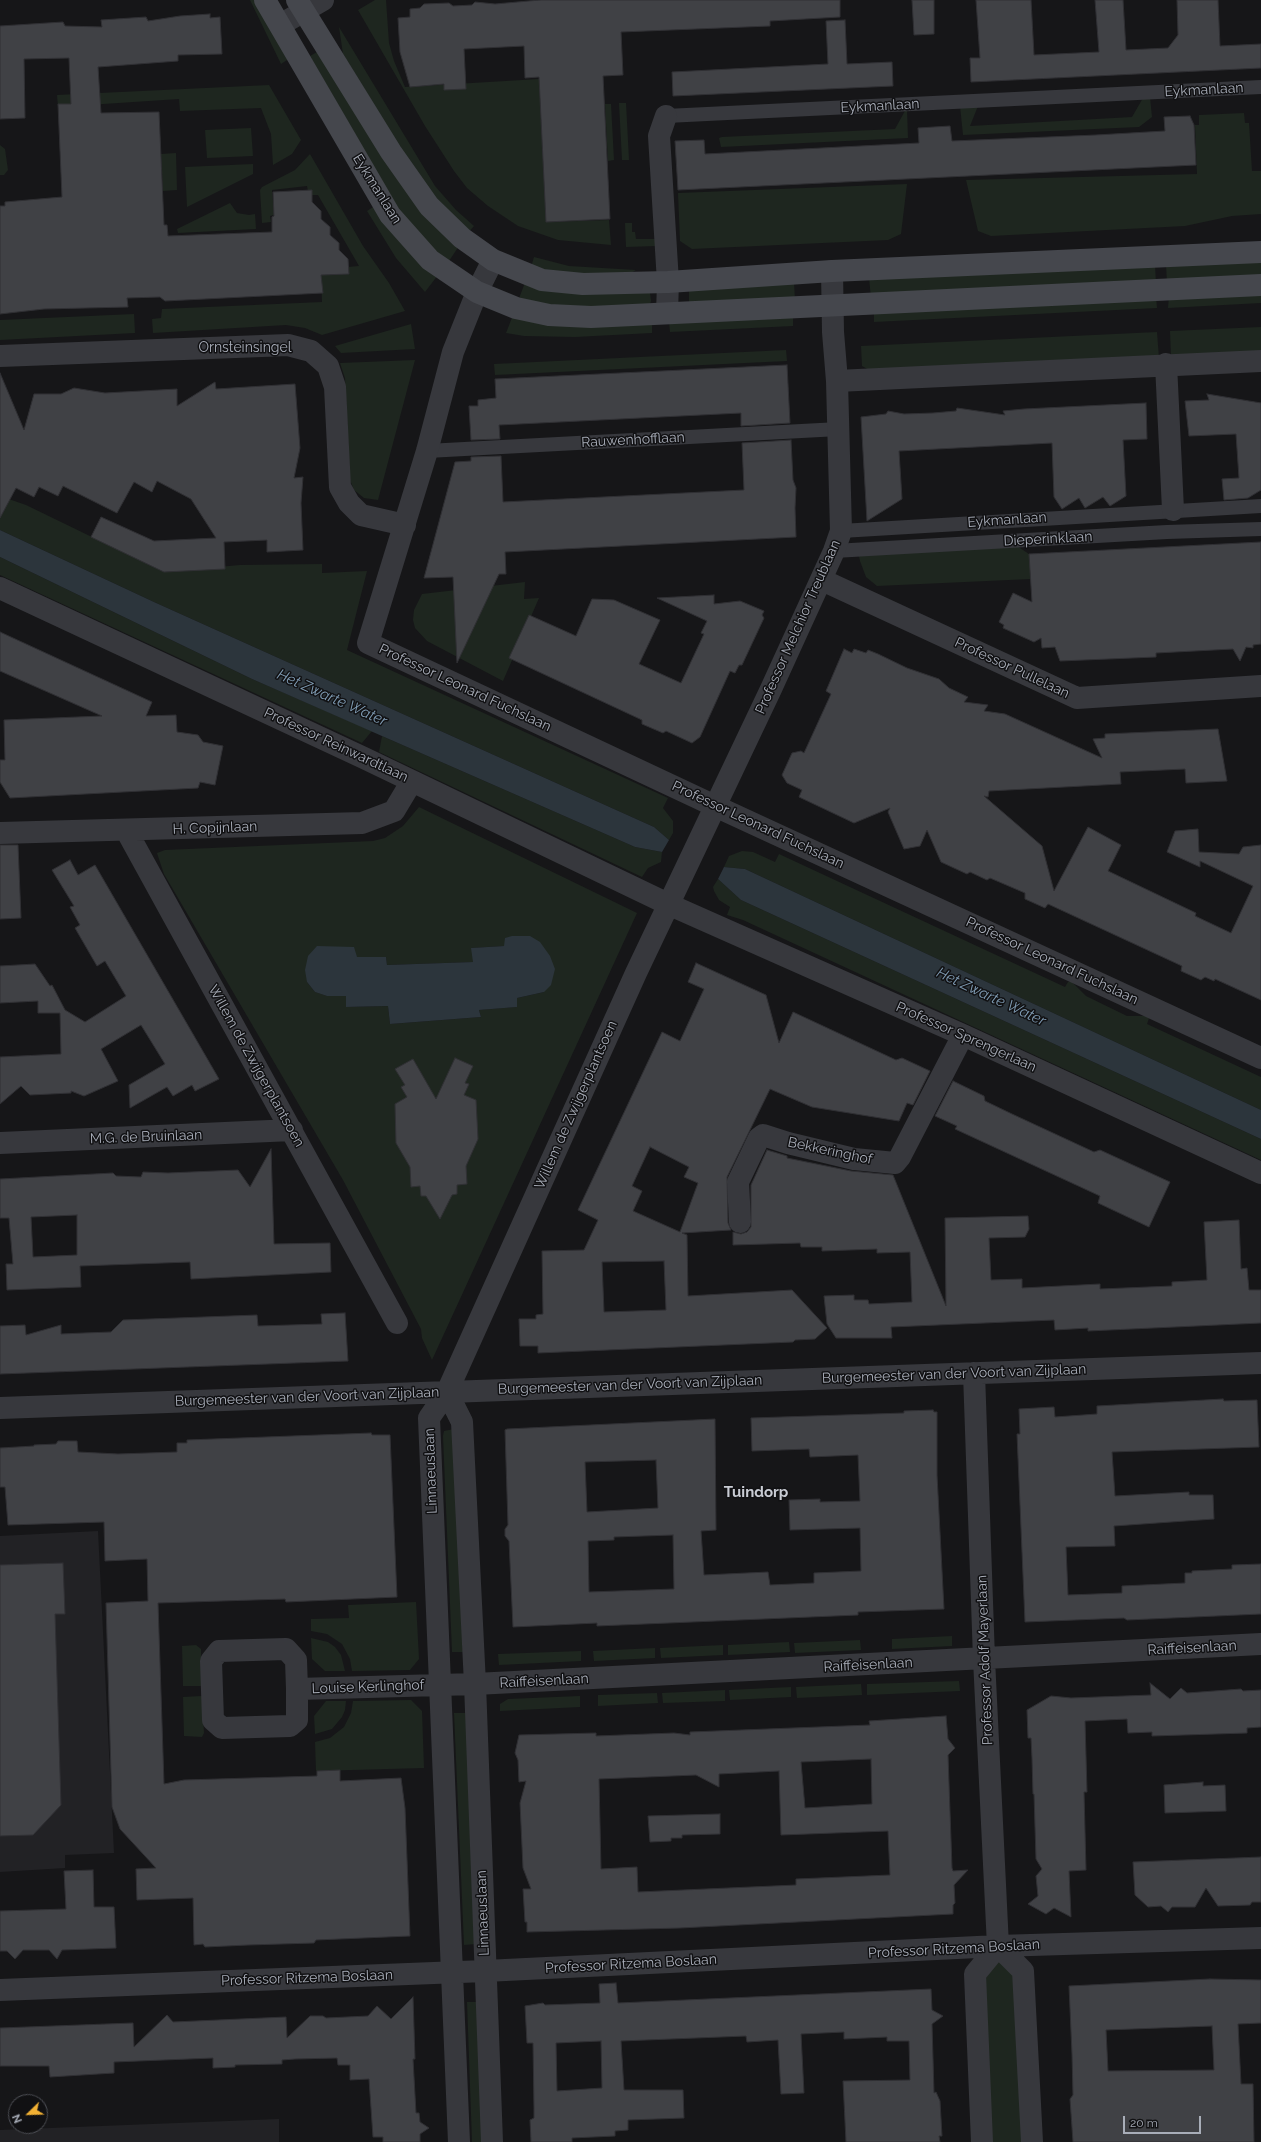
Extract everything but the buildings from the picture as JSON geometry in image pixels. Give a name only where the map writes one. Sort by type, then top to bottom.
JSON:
[{"type":"main road","name":"Eykmanlaan","points":[[265,0],[390,214],[430,260],[477,292],[516,308],[549,315],[591,318],[667,313],[1261,285]]},
{"type":"main road","points":[[300,6],[391,152],[429,206],[462,238],[493,260],[542,280],[583,284],[668,282],[832,271],[1261,252]]},
{"type":"street","points":[[280,25],[300,6],[323,0]]},
{"type":"street","name":"Eykmanlaan","points":[[666,116],[659,136],[668,282],[667,313]]},
{"type":"street","points":[[406,525],[428,451],[453,352],[477,292],[493,260]]},
{"type":"street","name":"Professor Melchior Treublaan","points":[[711,813],[822,580],[841,531],[839,429],[832,271]]},
{"type":"street","name":"Ornsteinsingel","points":[[0,356],[288,345],[311,351],[328,366],[335,386],[340,487],[349,503],[361,515],[406,525]]},
{"type":"street","points":[[837,381],[1166,364],[1261,361]]},
{"type":"street","points":[[1166,364],[1173,510]]},
{"type":"street","name":"Professor Leonard Fuchslaan","points":[[406,525],[368,643],[711,813],[1261,1058]]},
{"type":"street","name":"Professor Pullelaan","points":[[822,580],[1077,698],[1261,686]]},
{"type":"street","name":"Professor Reinwardtlaan","points":[[0,588],[412,781],[670,905]]},
{"type":"street","name":"H. Copijnlaan","points":[[0,833],[362,823],[394,811],[412,781]]},
{"type":"street","name":"Willem de Zwijgerplantsoen","points":[[446,1392],[711,813]]},
{"type":"street","name":"Willem de Zwijgerplantsoen","points":[[126,830],[397,1323]]},
{"type":"street","name":"Professor Sprengerlaan","points":[[670,905],[963,1035],[1261,1173]]},
{"type":"street","name":"Bekkeringhof","points":[[740,1222],[738,1182],[759,1138],[763,1135],[788,1144],[854,1159],[895,1163],[900,1157],[963,1035]]},
{"type":"street","name":"M.G. de Bruinlaan","points":[[0,1143],[292,1130]]},
{"type":"street","name":"Burgemeester van der Voort van Zijplaan","points":[[0,1408],[1261,1363]]},
{"type":"street","name":"Professor Adolf Mayerlaan","points":[[974,1373],[984,1659],[998,1946]]},
{"type":"street","name":"Linnaeuslaan","points":[[459,2142],[429,1418],[446,1392],[462,1422],[475,1684],[492,2142]]},
{"type":"street","name":"Raiffeisenlaan","points":[[475,1684],[1261,1644]]},
{"type":"street","name":"Louise Kerlinghof","points":[[286,1649],[296,1660],[297,1689],[297,1720],[290,1726],[222,1728],[213,1720],[211,1661],[219,1651],[286,1649]]},
{"type":"street","points":[[440,1685],[475,1684]]},
{"type":"street","name":"Louise Kerlinghof","points":[[297,1689],[440,1685]]},
{"type":"street","name":"Professor Ritzema Boslaan","points":[[0,1990],[485,1971],[998,1946],[1261,1938]]},
{"type":"street","points":[[982,2142],[974,1974],[998,1946],[1023,1971],[1032,2142]]},
{"type":"lane","name":"Eykmanlaan","points":[[666,116],[1261,87]]},
{"type":"lane","name":"Rauwenhofflaan","points":[[428,451],[839,429]]},
{"type":"lane","name":"Eykmanlaan","points":[[841,531],[1173,510],[1261,506]]},
{"type":"lane","name":"Dieperinklaan","points":[[834,551],[1159,533],[1261,529]]},
{"type":"shaded area","points":[[250,0],[256,0],[290,58],[281,64]]},
{"type":"shaded area","points":[[375,0],[386,0],[389,43],[394,61],[405,87],[539,79],[546,222],[609,220],[611,245],[558,240],[518,226],[488,206],[467,188],[454,171],[425,126],[358,10]]},
{"type":"shaded area","points":[[339,27],[435,186],[456,210],[474,226],[467,234],[432,200],[343,54]]},
{"type":"shaded area","points":[[317,52],[459,246],[447,264],[410,229],[310,56]]},
{"type":"shaded area","points":[[269,85],[301,140],[292,154],[273,165],[271,134],[261,108],[180,111],[179,99],[58,107],[57,95]]},
{"type":"shaded area","points":[[1150,97],[1152,117],[1139,127],[963,135],[960,106],[978,106],[970,126],[1132,117],[1143,98]]},
{"type":"shaded area","points":[[619,103],[626,103],[629,160],[622,160]]},
{"type":"shaded area","points":[[605,104],[611,104],[614,160],[608,161]]},
{"type":"shaded area","points":[[906,109],[908,138],[721,147],[719,138],[895,129]]},
{"type":"shaded area","points":[[1244,113],[1245,123],[1249,123],[1252,171],[1261,171],[1261,214],[1232,216],[1185,226],[991,236],[978,231],[966,180],[1197,174],[1195,125],[1199,125],[1199,115]]},
{"type":"shaded area","points":[[251,128],[253,156],[207,158],[205,130]]},
{"type":"shaded area","points":[[0,145],[5,149],[8,170],[4,175],[0,175]]},
{"type":"shaded area","points":[[176,153],[177,190],[163,191],[161,154]]},
{"type":"shaded area","points":[[310,154],[363,246],[389,283],[405,311],[322,335],[305,328],[286,325],[153,333],[152,319],[161,318],[162,309],[322,302],[321,275],[349,274],[348,267],[359,266],[318,195],[312,195],[308,191],[307,186],[272,190],[274,215],[270,216],[271,222],[262,223],[260,190],[262,187],[295,170]]},
{"type":"shaded area","points":[[253,164],[253,174],[187,207],[185,167]]},
{"type":"shaded area","points":[[907,184],[901,234],[888,240],[692,249],[680,241],[678,193]]},
{"type":"shaded area","points":[[230,203],[237,213],[249,215],[255,214],[256,229],[178,233],[177,229]]},
{"type":"shaded area","points":[[376,205],[438,275],[425,292],[396,258],[367,211]]},
{"type":"shaded area","points":[[625,223],[632,223],[632,232],[635,232],[636,239],[657,239],[657,246],[626,247]]},
{"type":"shaded area","points":[[534,257],[569,266],[636,270],[629,274],[576,277],[531,267]]},
{"type":"shaded area","points":[[1261,259],[1261,279],[1167,283],[1166,264]]},
{"type":"shaded area","points":[[1155,264],[1156,284],[871,298],[869,278]]},
{"type":"shaded area","points":[[526,280],[650,293],[651,301],[650,304],[601,311],[518,301]]},
{"type":"shaded area","points":[[794,282],[795,301],[689,302],[689,290]]},
{"type":"shaded area","points":[[1261,292],[1261,303],[1168,308],[1169,296]]},
{"type":"shaded area","points":[[1156,297],[1157,308],[874,322],[874,310]]},
{"type":"shaded area","points":[[134,314],[135,333],[0,340],[0,320]]},
{"type":"shaded area","points":[[793,314],[793,326],[670,332],[669,321]]},
{"type":"shaded area","points":[[513,315],[652,321],[652,333],[575,337],[524,336],[506,333]]},
{"type":"shaded area","points":[[411,324],[415,349],[341,353],[335,346]]},
{"type":"shaded area","points":[[1261,327],[1261,352],[1171,357],[1170,331]]},
{"type":"shaded area","points":[[1157,332],[1159,358],[871,371],[862,366],[861,346]]},
{"type":"shaded area","points":[[786,350],[787,361],[495,375],[494,364]]},
{"type":"shaded area","points":[[415,360],[378,500],[364,498],[354,490],[350,480],[345,378],[340,363]]},
{"type":"shaded area","points":[[0,496],[26,505],[164,572],[240,565],[322,564],[322,573],[367,571],[347,650],[668,798],[663,808],[673,821],[673,833],[669,840],[654,827],[154,602],[0,530]]},
{"type":"shaded area","points":[[1014,544],[1029,554],[1031,579],[877,586],[866,577],[859,556]]},
{"type":"shaded area","points":[[0,557],[252,679],[372,731],[362,743],[0,575]]},
{"type":"shaded area","points":[[525,582],[524,599],[539,598],[503,681],[427,641],[415,628],[413,620],[414,610],[422,594]]},
{"type":"shaded area","points":[[382,736],[635,847],[662,852],[661,862],[648,868],[642,877],[379,752]]},
{"type":"shaded area","points":[[419,807],[637,913],[432,1360],[422,1338],[421,1329],[343,1180],[164,874],[157,853],[165,850],[373,841],[385,838],[403,826]],"holes":[[[504,946],[544,992],[517,998],[516,1007],[479,1010],[481,1017],[390,1024],[388,1006],[347,1007],[346,996],[327,996],[315,992],[307,982],[357,957],[386,957],[387,965],[474,962],[472,948]]]},
{"type":"shaded area","points":[[742,851],[753,852],[775,862],[779,854],[1065,987],[1068,982],[1072,982],[1086,996],[1127,1016],[1147,1016],[1149,1018],[1147,1024],[1261,1077],[1261,1110],[745,869],[724,867],[729,856]]},
{"type":"shaded area","points":[[718,879],[741,900],[1261,1139],[1261,1160],[743,920],[727,915],[730,907],[719,900],[713,887]]},
{"type":"shaded area","points":[[454,1429],[463,1652],[452,1652],[443,1436],[444,1431]]},
{"type":"shaded area","points":[[98,1531],[114,1853],[65,1855],[65,1868],[0,1872],[0,1536]]},
{"type":"shaded area","points":[[416,1602],[419,1659],[410,1670],[352,1671],[350,1659],[342,1644],[327,1634],[311,1631],[311,1619],[349,1618],[348,1605]]},
{"type":"shaded area","points":[[952,1636],[952,1646],[892,1649],[892,1639]]},
{"type":"shaded area","points":[[311,1638],[328,1642],[335,1647],[341,1655],[345,1671],[325,1671],[312,1659]]},
{"type":"shaded area","points":[[860,1640],[861,1650],[795,1653],[794,1643]]},
{"type":"shaded area","points":[[789,1642],[790,1652],[728,1655],[728,1645]]},
{"type":"shaded area","points":[[196,1645],[201,1649],[202,1686],[183,1686],[182,1646]]},
{"type":"shaded area","points":[[723,1645],[723,1655],[661,1658],[660,1648]]},
{"type":"shaded area","points":[[655,1648],[655,1658],[594,1661],[593,1651]]},
{"type":"shaded area","points":[[581,1651],[581,1661],[499,1665],[498,1654]]},
{"type":"shaded area","points":[[959,1681],[960,1691],[867,1695],[867,1684]]},
{"type":"shaded area","points":[[861,1684],[862,1695],[797,1698],[796,1687]]},
{"type":"shaded area","points":[[791,1687],[791,1697],[730,1700],[729,1690]]},
{"type":"shaded area","points":[[725,1690],[725,1701],[663,1703],[662,1693]]},
{"type":"shaded area","points":[[657,1693],[658,1703],[598,1706],[598,1695]]},
{"type":"shaded area","points":[[202,1696],[204,1733],[202,1737],[184,1736],[183,1697]]},
{"type":"shaded area","points":[[580,1696],[580,1707],[500,1711],[500,1704],[508,1699]]},
{"type":"shaded area","points":[[411,1700],[422,1711],[424,1768],[316,1771],[315,1742],[330,1738],[344,1727],[351,1713],[353,1701]]},
{"type":"shaded area","points":[[326,1701],[346,1701],[345,1710],[342,1717],[332,1729],[315,1734],[314,1716]]},
{"type":"shaded area","points":[[454,1713],[466,1713],[476,1944],[464,1945]]},
{"type":"shaded area","points":[[998,1946],[1023,1971],[1032,2142],[982,2142],[975,1974]]},
{"type":"shaded area","points":[[467,2002],[478,2002],[484,2142],[472,2142]]},
{"type":"shaded area","points":[[279,2119],[279,2142],[0,2142],[0,2130],[8,2130],[8,2134],[48,2134],[48,2128]]},
{"type":"water","name":"Het Zwarte Water","points":[[0,530],[154,602],[654,827],[669,840],[662,852],[635,847],[252,679],[0,557]]},
{"type":"water","name":"Het Zwarte Water","points":[[724,867],[745,869],[1261,1110],[1261,1139],[741,900],[718,879]]},
{"type":"water","points":[[512,936],[530,936],[540,942],[550,956],[555,969],[551,985],[544,992],[517,998],[517,1007],[479,1010],[481,1017],[390,1024],[388,1006],[346,1007],[346,996],[327,996],[315,992],[307,982],[305,970],[308,956],[317,946],[354,947],[357,957],[386,957],[387,965],[473,962],[471,948],[504,946],[505,938]]},
{"type":"district","name":"Tuindorp","points":[[756,1492]]}]
